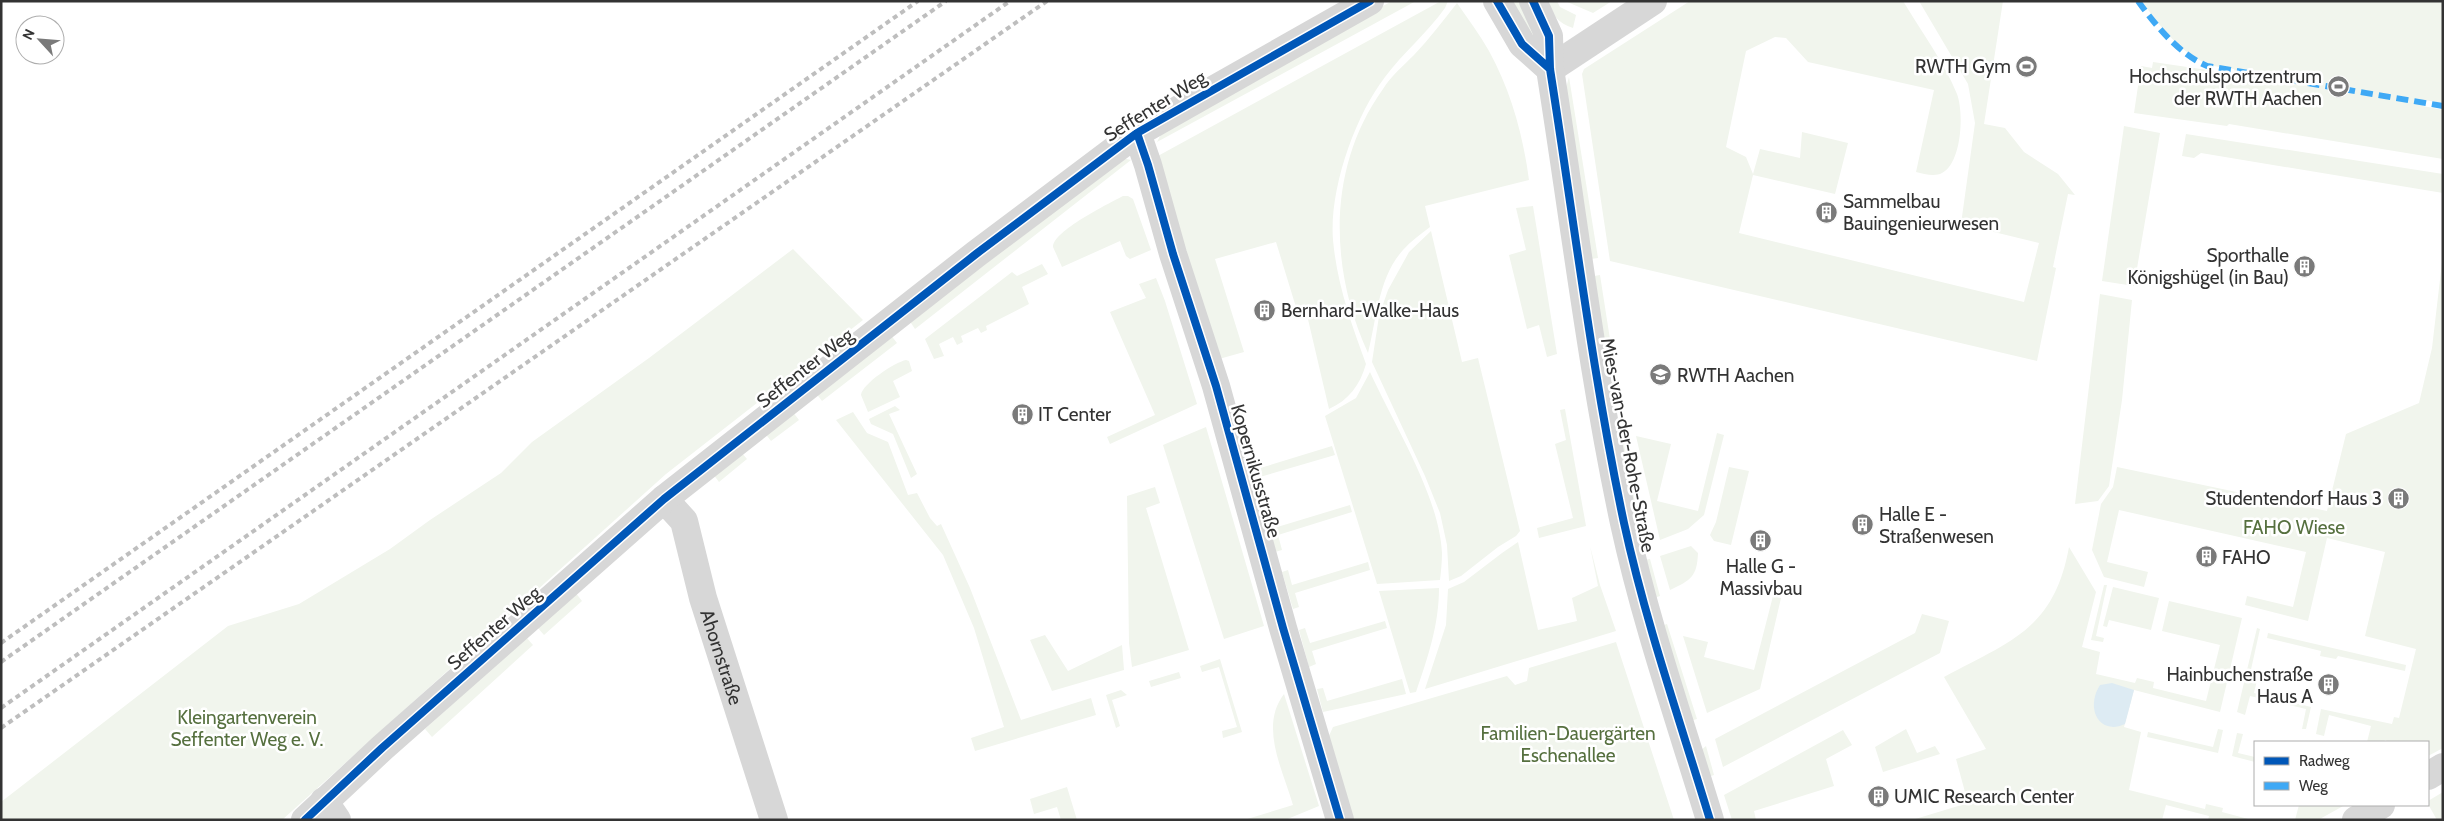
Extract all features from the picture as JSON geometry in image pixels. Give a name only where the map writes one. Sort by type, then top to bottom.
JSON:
[{"type":"street","name":"Seffenter Weg","points":[[305,820],[331,810],[664,499],[968,260],[1137,133],[1370,1]]},
{"type":"street","points":[[1498,1],[1522,44],[1550,69],[1653,1]]},
{"type":"street","name":"Mies-van-der-Rohe-Straße","points":[[1532,1],[1549,36],[1550,69],[1616,483],[1646,613],[1710,820]]},
{"type":"street","name":"Kopernikusstraße","points":[[1137,133],[1173,254],[1216,386],[1285,637],[1340,820]]},
{"type":"street","name":"Ahornstraße","points":[[664,499],[684,521],[704,598],[774,820]]},
{"type":"street","points":[[2429,775],[2443,767]]},
{"type":"street","points":[[2356,820],[2379,806]]},
{"type":"green space","points":[[1392,1],[1416,1],[1157,142],[1165,126]]},
{"type":"green space","points":[[1441,1],[1448,1],[1445,8],[1392,68],[1374,93],[1354,132],[1346,154],[1335,198],[1333,240],[1345,303],[1366,364],[1353,391],[1329,409],[1307,315],[1299,317],[1276,242],[1215,259],[1244,352],[1219,359],[1156,157]]},
{"type":"green space","points":[[1509,1],[1520,1],[1540,39],[1539,45]]},
{"type":"green space","points":[[1545,1],[1557,1],[1560,7],[1576,15],[1573,28],[1563,24],[1556,18]]},
{"type":"green space","points":[[1565,1],[1612,1],[1593,13]]},
{"type":"green space","points":[[1690,1],[1903,1],[1939,58],[1957,94],[1961,124],[1960,136],[1954,159],[1949,167],[1936,175],[1916,172],[1934,90],[1808,62],[1786,38],[1775,37],[1746,51],[1726,147],[1746,157],[1753,174],[1760,149],[1800,158],[1802,132],[1848,143],[1835,194],[1753,175],[1739,233],[2024,302],[2039,243],[1961,224],[1975,123],[1968,84],[1919,1],[2003,1],[1984,124],[2005,128],[2024,152],[2058,174],[2075,195],[2068,194],[2053,267],[2056,268],[2037,361],[1610,261],[1582,74],[1584,69]]},
{"type":"green space","name":"Hochschulsportzentrum der RWTH Aachen","points":[[2142,1],[2443,1],[2443,103],[2424,100],[2423,106],[2443,110],[2443,159],[2229,124],[2227,126],[2134,113],[2141,66],[2152,68],[2153,62],[2235,74],[2234,69],[2207,64],[2185,50],[2161,27]]},
{"type":"green space","points":[[1457,3],[1485,45],[1504,82],[1520,130],[1529,180],[1425,206],[1430,227],[1403,250],[1388,273],[1383,286],[1368,353],[1355,320],[1346,287],[1341,253],[1340,218],[1343,184],[1352,151],[1365,119],[1386,84],[1425,43]]},
{"type":"green space","points":[[1569,77],[1598,258],[1591,259],[1566,88]]},
{"type":"green space","points":[[2124,126],[2160,133],[2134,286],[2102,281]]},
{"type":"green space","points":[[2186,134],[2443,174],[2443,193],[2201,153],[2194,158],[2182,156]]},
{"type":"green space","points":[[1122,158],[1131,160],[915,329],[909,320]]},
{"type":"green space","points":[[1123,196],[1133,199],[1151,250],[1130,259],[1126,256],[1120,241],[1062,267],[1053,247],[1055,241],[1062,233],[1082,218]]},
{"type":"green space","points":[[1533,206],[1557,354],[1547,357],[1539,325],[1527,329],[1509,255],[1526,250],[1516,208]]},
{"type":"green space","points":[[1431,231],[1462,362],[1478,358],[1520,531],[1516,536],[1498,547],[1461,576],[1449,581],[1447,545],[1440,513],[1425,476],[1372,362],[1379,316],[1388,290],[1409,252]]},
{"type":"green space","name":"Kleingartenverein Seffenter Weg e. V.","points":[[793,249],[863,320],[666,474],[282,820],[1,820],[1,802],[228,626],[299,604],[390,549],[501,473],[532,442],[649,358]]},
{"type":"green space","name":"FAHO Wiese","points":[[2443,254],[2443,748],[2429,755],[2429,741],[2367,741],[2371,726],[2329,715],[2324,736],[2316,734],[2321,709],[2392,724],[2394,717],[2399,718],[2416,649],[2365,636],[2385,552],[2327,538],[2308,621],[2245,605],[2247,596],[2293,607],[2306,552],[2119,510],[2107,562],[2148,572],[2144,587],[2104,577],[2092,550],[2101,504],[2113,487],[2117,467],[2327,511],[2346,434],[2419,403],[2432,348]]},
{"type":"green space","points":[[1042,264],[1048,274],[1022,287],[1029,304],[986,326],[987,330],[981,333],[978,328],[961,336],[963,342],[957,345],[953,337],[939,344],[944,356],[934,359],[925,339],[1012,272],[1017,276]]},
{"type":"green space","points":[[1600,275],[1621,410],[1614,411],[1594,276]]},
{"type":"green space","points":[[1156,278],[1197,404],[1110,444],[1107,437],[1155,415],[1110,312],[1146,298],[1139,284]]},
{"type":"green space","points":[[2100,294],[2132,300],[2122,400],[2109,486],[2098,501],[2075,504]]},
{"type":"green space","points":[[890,334],[897,343],[822,401],[815,392]]},
{"type":"green space","points":[[906,360],[909,361],[912,371],[893,381],[900,397],[868,412],[861,395],[863,390],[880,374]]},
{"type":"green space","points":[[1370,372],[1414,461],[1433,508],[1442,553],[1440,580],[1377,584],[1325,416],[1356,398]]},
{"type":"green space","points":[[895,406],[900,410],[889,414],[917,474],[911,478],[893,434],[871,424],[869,419]]},
{"type":"green space","points":[[1565,409],[1586,526],[1539,538],[1537,528],[1573,518],[1555,444],[1566,440],[1560,410]]},
{"type":"green space","points":[[792,411],[799,420],[771,441],[764,432]]},
{"type":"green space","points":[[853,412],[867,433],[888,442],[908,495],[917,493],[930,518],[937,526],[941,524],[970,588],[1021,720],[1091,698],[1096,715],[975,751],[971,738],[1004,727],[974,628],[943,555],[836,420]]},
{"type":"green space","points":[[1206,427],[1264,626],[1224,639],[1163,445]]},
{"type":"green space","points":[[1717,433],[1724,435],[1704,515],[1688,529],[1660,540],[1636,436],[1671,444],[1657,501],[1698,511]]},
{"type":"green space","points":[[1626,436],[1645,539],[1639,540],[1619,437]]},
{"type":"green space","points":[[1332,446],[1335,455],[1260,477],[1264,490],[1257,492],[1247,458],[1253,456],[1257,469]]},
{"type":"green space","points":[[741,452],[747,459],[719,482],[713,474]]},
{"type":"green space","points":[[1729,467],[1749,471],[1731,545],[1714,541],[1710,535],[1716,522]]},
{"type":"green space","points":[[1155,487],[1160,503],[1146,508],[1189,650],[1132,667],[1129,643],[1127,496]]},
{"type":"green space","points":[[1350,505],[1352,512],[1278,535],[1282,550],[1275,552],[1265,521],[1271,519],[1274,528]]},
{"type":"green space","points":[[1518,542],[1538,630],[1577,621],[1572,598],[1598,586],[1590,546],[1600,585],[1616,631],[1425,689],[1446,625],[1448,589],[1464,582]]},
{"type":"green space","points":[[1691,546],[1698,553],[1694,573],[1688,580],[1670,590],[1660,556]]},
{"type":"green space","points":[[2069,547],[2096,592],[2082,647],[2100,652],[2096,674],[2135,683],[2137,678],[2154,682],[2153,688],[2206,701],[2220,645],[2162,631],[2169,601],[2242,618],[2220,712],[2134,690],[2124,727],[2141,732],[2129,790],[2205,809],[2206,804],[2223,808],[2222,812],[2252,820],[2208,820],[2209,816],[2166,805],[2162,820],[1912,820],[1968,803],[1956,759],[1986,749],[1944,677],[2009,642],[2026,630],[2040,615],[2052,597],[2062,575]]},
{"type":"green space","points":[[1650,559],[1660,596],[1654,598],[1644,560]]},
{"type":"green space","points":[[1368,562],[1370,570],[1295,593],[1299,607],[1293,609],[1282,572],[1288,570],[1292,585]]},
{"type":"green space","points":[[2104,585],[2107,585],[2096,636],[2104,638],[2103,642],[2091,640]]},
{"type":"green space","points":[[2113,587],[2159,598],[2151,630],[2109,620],[2107,627],[2103,626]]},
{"type":"green space","points":[[1439,588],[1435,628],[1429,653],[1416,692],[1410,693],[1379,591]]},
{"type":"green space","points":[[575,592],[582,601],[544,635],[537,627]]},
{"type":"green space","points":[[1773,596],[1781,598],[1760,689],[1707,713],[1683,636],[1708,642],[1704,657],[1754,670]]},
{"type":"green space","points":[[1922,614],[1949,621],[1940,653],[1723,767],[1715,739],[1915,633]]},
{"type":"green space","points":[[1385,621],[1387,628],[1312,651],[1316,664],[1309,667],[1299,630],[1305,628],[1310,643]]},
{"type":"green space","points":[[1667,624],[1697,719],[1690,721],[1661,626]]},
{"type":"green space","points":[[2257,628],[2260,629],[2250,674],[2258,676],[2254,693],[2311,707],[2306,729],[2302,729],[2306,709],[2250,696],[2245,715],[2237,712]]},
{"type":"green space","points":[[2268,633],[2406,665],[2405,671],[2338,656],[2336,659],[2320,656],[2321,651],[2267,638]]},
{"type":"green space","points":[[1045,635],[1068,671],[1122,645],[1124,670],[1052,691],[1030,640]]},
{"type":"green space","points":[[526,637],[533,645],[432,737],[425,729]]},
{"type":"green space","name":"Familien-Dauergärten Eschenallee","points":[[1616,642],[1674,820],[1353,820],[1328,738],[1333,727],[1507,676],[1515,685],[1527,681],[1529,668]]},
{"type":"green space","points":[[1220,659],[1242,732],[1223,738],[1222,731],[1237,727],[1219,667],[1202,672],[1200,666]]},
{"type":"green space","points":[[1179,672],[1181,678],[1151,687],[1149,681]]},
{"type":"green space","points":[[1402,679],[1406,694],[1323,712],[1317,689],[1323,688],[1327,701]]},
{"type":"green space","points":[[1121,690],[1127,695],[1112,700],[1120,726],[1116,728],[1106,695]]},
{"type":"green space","points":[[1284,694],[1319,806],[1285,820],[1244,820],[1293,805],[1275,749],[1273,734],[1273,720]]},
{"type":"green space","points":[[1906,729],[1917,753],[1935,746],[1940,754],[1883,772],[1875,747]]},
{"type":"green space","points":[[2218,729],[2223,730],[2218,753],[2147,737],[2148,732],[2213,747]]},
{"type":"green space","points":[[1843,730],[1852,745],[1826,759],[1834,786],[1754,811],[1756,820],[1732,820],[1724,795]]},
{"type":"green space","points":[[2237,733],[2243,734],[2238,753],[2254,757],[2254,762],[2232,756]]},
{"type":"green space","points":[[1706,746],[1714,775],[1708,777],[1700,751]]},
{"type":"green space","points":[[1067,787],[1077,820],[1061,820],[1057,807],[1034,814],[1030,799]]},
{"type":"green space","points":[[2443,792],[2443,820],[2437,820],[2429,806],[2429,800]]},
{"type":"green space","points":[[2299,806],[2343,806],[2318,820],[2295,820]]},
{"type":"shaded area","points":[[2112,683],[2134,690],[2125,724],[2116,727],[2102,723],[2094,711],[2094,702],[2100,685]]},
{"type":"railway","points":[[1,643],[918,1]]},
{"type":"railway","points":[[1,662],[946,1]]},
{"type":"railway","points":[[1,708],[1010,1]]},
{"type":"railway","points":[[1,728],[1047,1]]},
{"type":"marked path","points":[[2138,1],[2152,20],[2178,47],[2207,66],[2443,106]]},
{"type":"cycle path","points":[[305,820],[382,748],[664,499],[976,254],[1137,133],[1370,1]]},
{"type":"cycle path","points":[[1497,1],[1522,44],[1550,69]]},
{"type":"cycle path","points":[[1533,1],[1549,36],[1550,69],[1584,296],[1602,410],[1624,523],[1642,598],[1710,820]]},
{"type":"cycle path","points":[[1137,133],[1173,254],[1216,386],[1283,628],[1340,820]]},
{"type":"place","name":"RWTH Gym","points":[[2027,66]]},
{"type":"place","name":"Hochschulsportzentrum der RWTH Aachen","points":[[2338,87]]},
{"type":"place","name":"Sammelbau Bauingenieurwesen","points":[[1827,212]]},
{"type":"place","name":"Sporthalle Königshügel (in Bau)","points":[[2305,266]]},
{"type":"place","name":"Bernhard-Walke-Haus","points":[[1265,310]]},
{"type":"place","name":"RWTH Aachen","points":[[1661,375]]},
{"type":"place","name":"IT Center","points":[[1022,414]]},
{"type":"place","name":"Studentendorf Haus 3","points":[[2398,498]]},
{"type":"place","name":"Halle E - Straßenwesen","points":[[1863,525]]},
{"type":"place","name":"Halle G - Massivbau","points":[[1761,540]]},
{"type":"place","name":"FAHO","points":[[2206,557]]},
{"type":"place","name":"Hainbuchenstraße Haus A","points":[[2329,685]]},
{"type":"place","name":"UMIC Research Center","points":[[1878,796]]}]
